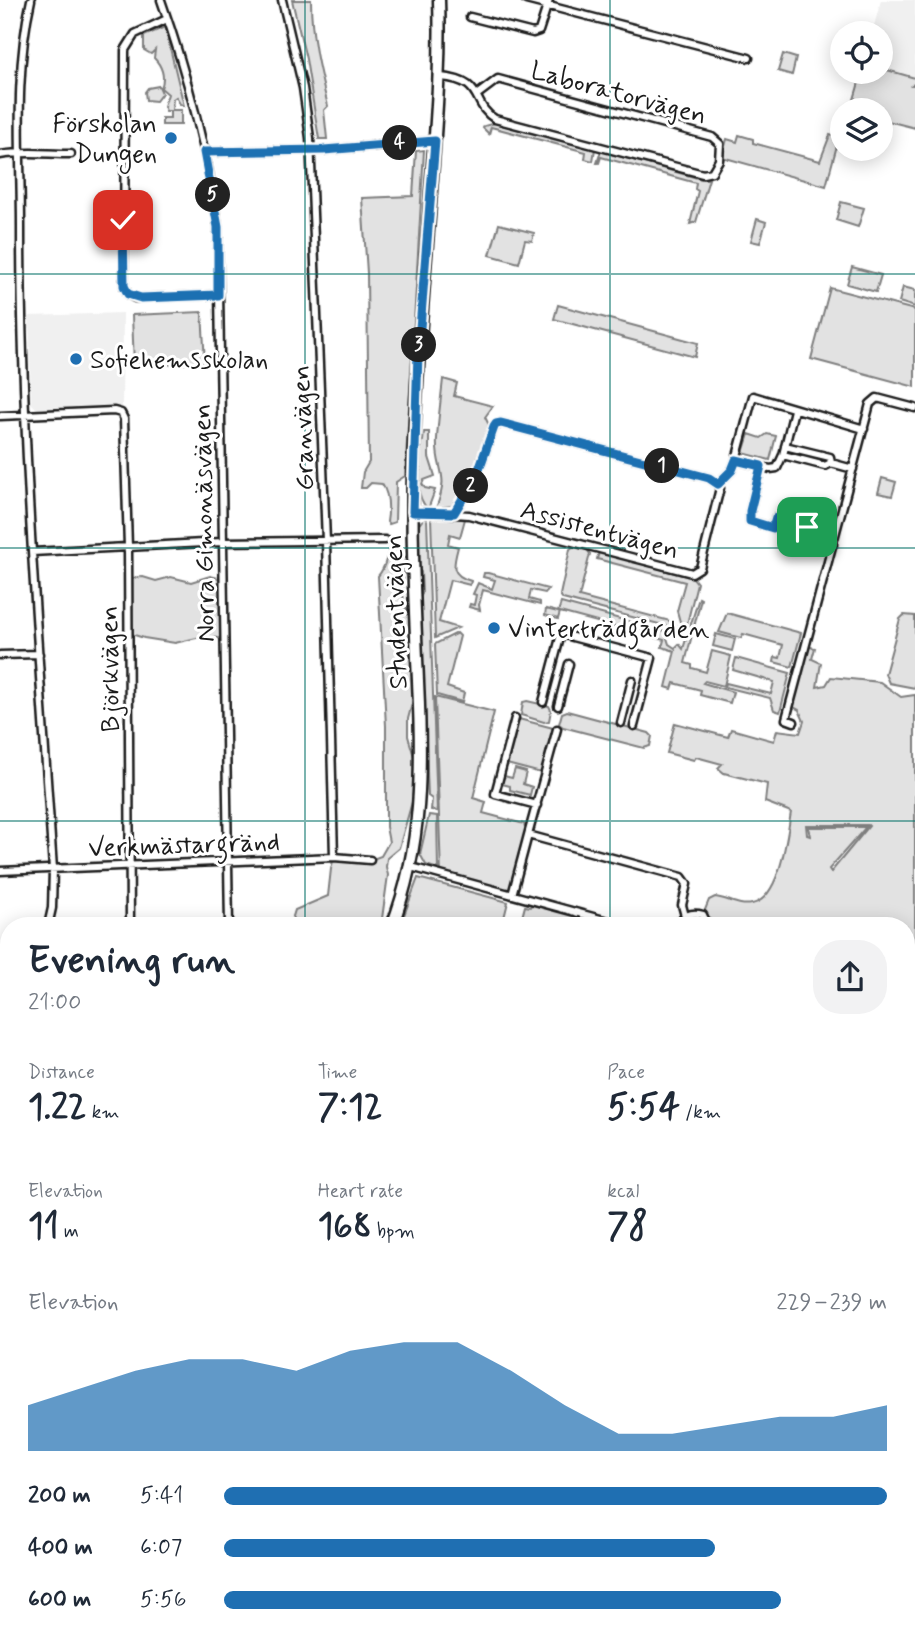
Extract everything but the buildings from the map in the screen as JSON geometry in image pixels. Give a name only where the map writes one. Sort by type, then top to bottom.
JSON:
[{"type":"street","points":[[31,0],[21,51],[24,415],[53,869],[50,917]]},
{"type":"street","name":"Norra Gimonäsvägen","points":[[161,0],[204,152],[218,227],[229,917]]},
{"type":"street","name":"Granvägen","points":[[282,0],[303,88],[310,150],[326,541],[334,857]]},
{"type":"street","name":"Studentvägen","points":[[395,917],[411,867],[419,810],[421,765],[413,512],[418,353],[440,76],[439,0]]},
{"type":"street","points":[[526,0],[548,3],[749,58]]},
{"type":"street","points":[[470,17],[534,33],[539,31],[548,3]]},
{"type":"street","points":[[167,19],[135,34],[125,50],[124,286],[128,294],[135,298],[218,295]]},
{"type":"street","name":"Laboratorvägen","points":[[440,76],[459,79],[478,94],[486,112],[495,120],[703,174],[712,172],[719,160],[720,145],[712,137],[498,79],[478,94]]},
{"type":"street","points":[[204,152],[310,150],[435,141]]},
{"type":"street","points":[[0,155],[71,153]]},
{"type":"street","points":[[454,513],[477,475],[496,424],[501,423],[709,478],[718,484],[732,470],[736,460],[752,396],[864,429]]},
{"type":"street","points":[[794,722],[786,719],[870,404],[877,398],[915,408]]},
{"type":"street","points":[[736,460],[777,468],[783,455],[794,410]]},
{"type":"street","name":"Björkvägen","points":[[24,415],[114,411],[121,413],[124,419],[128,547],[130,917]]},
{"type":"street","points":[[0,416],[24,415]]},
{"type":"street","points":[[785,446],[830,457],[831,463]]},
{"type":"street","points":[[783,455],[825,466],[831,463],[853,469]]},
{"type":"street","points":[[761,466],[749,517],[754,523],[832,545]]},
{"type":"street","name":"Assistentvägen","points":[[413,512],[454,513],[514,526],[692,573],[700,568],[719,492],[718,484]]},
{"type":"street","points":[[32,552],[222,542],[385,540]]},
{"type":"street","points":[[543,702],[561,634],[652,658],[634,726]]},
{"type":"street","points":[[0,655],[39,654]]},
{"type":"street","points":[[558,706],[569,664]]},
{"type":"street","points":[[621,723],[632,680]]},
{"type":"street","points":[[515,718],[495,794],[537,805]]},
{"type":"street","points":[[512,895],[557,729]]},
{"type":"street","points":[[528,835],[682,877],[687,884],[682,905],[685,916],[694,913],[703,917]]},
{"type":"street","name":"Verkmästargränd","points":[[0,871],[334,857],[370,860]]},
{"type":"street","points":[[411,867],[593,917]]},
{"type":"shaded area","points":[[292,0],[311,0],[314,40],[328,106],[324,110],[327,139],[319,139],[306,59]]},
{"type":"shaded area","points":[[881,0],[915,0],[915,78],[893,72],[893,21],[875,21]]},
{"type":"shaded area","points":[[165,27],[184,106],[176,97],[173,99],[172,110],[181,110],[181,125],[162,125],[162,118],[170,118],[170,111],[166,111],[164,106],[168,94],[161,88],[163,75],[154,58],[155,50],[151,54],[144,50],[144,36]]},
{"type":"shaded area","points":[[783,54],[796,58],[792,75],[778,71]]},
{"type":"shaded area","points":[[893,72],[915,78],[912,85],[915,85],[915,128],[893,122],[893,98],[854,98],[859,84],[893,84]]},
{"type":"shaded area","points":[[159,86],[162,93],[156,101],[146,100],[145,92],[148,88]]},
{"type":"shaded area","points":[[495,123],[595,149],[593,161],[585,159],[586,152],[491,127],[489,134],[483,128]]},
{"type":"shaded area","points":[[739,135],[753,139],[753,143],[820,161],[830,135],[830,161],[833,161],[826,186],[722,157],[727,139],[737,142]]},
{"type":"shaded area","points":[[424,150],[405,476],[396,482],[395,522],[389,524],[387,497],[382,484],[371,483],[366,488],[361,488],[363,472],[369,462],[367,273],[362,198],[413,196],[416,151]]},
{"type":"shaded area","points":[[601,151],[709,179],[696,222],[690,224],[698,191],[695,189],[696,183],[601,157],[597,163]]},
{"type":"shaded area","points":[[841,202],[864,208],[858,227],[836,220]]},
{"type":"shaded area","points":[[757,219],[766,222],[760,243],[751,241]]},
{"type":"shaded area","points":[[499,224],[534,233],[532,241],[525,240],[519,263],[490,255]]},
{"type":"shaded area","points":[[852,267],[881,275],[876,292],[847,284]]},
{"type":"shaded area","points":[[903,287],[915,290],[915,307],[899,302]]},
{"type":"shaded area","points":[[830,288],[915,310],[915,387],[811,359]]},
{"type":"shaded area","points":[[558,305],[698,343],[695,357],[554,319]]},
{"type":"shaded area","points":[[202,312],[205,363],[134,366],[132,315]]},
{"type":"shaded area","name":"Sofiehemsskolan","points":[[123,313],[122,407],[37,409],[31,403],[29,316]]},
{"type":"shaded area","points":[[443,379],[457,383],[454,396],[493,406],[485,417],[489,425],[474,477],[452,506],[436,508],[442,487],[437,439]]},
{"type":"shaded area","points":[[424,432],[429,432],[429,457],[435,476],[424,480],[422,484],[425,488],[435,490],[428,509],[418,487],[420,442],[423,441]]},
{"type":"shaded area","points":[[749,434],[761,438],[767,434],[776,436],[770,460],[743,453]]},
{"type":"shaded area","points":[[882,478],[896,482],[892,496],[878,493]]},
{"type":"shaded area","points":[[431,517],[465,519],[460,537],[450,534],[448,544],[458,547],[454,565],[456,573],[471,581],[470,585],[450,580],[439,622],[458,628],[435,638]]},
{"type":"shaded area","points":[[427,518],[437,811],[431,810],[432,799],[428,796],[422,594],[421,572],[418,569],[418,526]]},
{"type":"shaded area","points":[[394,543],[406,561],[404,606],[416,618],[418,681],[408,719],[408,736],[415,760],[412,802],[399,848],[387,858],[388,875],[382,917],[293,917],[295,910],[328,896],[334,857],[370,860],[381,856],[389,842],[386,827],[386,726],[378,576]]},
{"type":"shaded area","points":[[574,546],[586,548],[590,554],[579,597],[674,622],[678,629],[563,599],[560,595],[570,549]]},
{"type":"shaded area","points":[[599,552],[693,578],[697,583],[686,628],[682,629],[677,611],[685,582],[597,559]]},
{"type":"shaded area","points":[[484,573],[548,589],[545,593],[531,590],[529,599],[540,602],[540,605],[483,590],[480,610],[469,607],[470,604],[474,605],[476,595],[473,594],[478,583],[492,589],[495,580],[483,577]]},
{"type":"shaded area","points":[[210,576],[223,579],[224,639],[205,636],[175,643],[128,633],[127,582],[132,578],[143,577],[156,581],[171,577],[191,582]]},
{"type":"shaded area","points":[[699,598],[701,599],[685,663],[706,672],[712,651],[731,656],[724,686],[705,681],[703,683],[733,692],[730,703],[700,695],[701,690],[674,683],[672,689],[666,687],[675,651],[662,647],[664,640],[560,612],[558,619],[545,615],[546,609],[558,612],[561,603],[668,632],[666,635],[669,644],[675,648],[679,644],[683,649]]},
{"type":"shaded area","points":[[727,613],[801,633],[792,667],[774,662],[775,657],[780,658],[783,645],[743,634],[741,638],[719,632]]},
{"type":"shaded area","points":[[904,615],[915,616],[915,688],[889,683],[885,674],[900,619]]},
{"type":"shaded area","points":[[457,633],[460,636],[447,687],[464,693],[462,702],[437,695],[435,644]]},
{"type":"shaded area","points":[[716,634],[735,639],[732,651],[713,646]]},
{"type":"shaded area","points":[[806,646],[815,648],[812,659],[821,663],[817,687],[826,685],[831,677],[880,682],[901,697],[915,695],[915,917],[704,917],[709,900],[715,897],[742,904],[762,900],[776,879],[791,812],[765,802],[767,784],[724,773],[718,768],[722,764],[667,753],[675,723],[728,737],[731,729],[774,741],[777,730],[800,733],[804,721],[799,710],[790,705]],"holes":[[[806,825],[869,826],[831,872],[829,869],[866,827],[808,827],[810,836],[807,835]]]},
{"type":"shaded area","points":[[736,658],[790,673],[780,712],[774,710],[770,698],[725,687],[726,683],[771,694],[774,682],[733,670]]},
{"type":"shaded area","points":[[435,697],[494,712],[473,798],[486,802],[483,813],[524,824],[528,835],[512,895],[441,875]]},
{"type":"shaded area","points":[[523,702],[549,706],[549,721],[521,715]]},
{"type":"shaded area","points":[[567,711],[649,733],[652,736],[650,746],[644,748],[563,727],[559,724],[562,713]]},
{"type":"shaded area","points":[[515,718],[557,729],[545,774],[503,763]]},
{"type":"shaded area","points":[[515,769],[526,772],[523,784],[532,787],[530,795],[510,790],[510,786],[502,784],[504,776],[512,778]]},
{"type":"shaded area","points":[[429,815],[437,816],[438,869],[426,865],[420,854]]},
{"type":"shaded area","points":[[418,878],[508,902],[504,917],[403,917]]},
{"type":"shaded area","points":[[534,901],[593,917],[522,917],[525,906],[530,907]]},
{"type":"place","name":"Förskolan Dungen","points":[[171,138]]},
{"type":"place","name":"Sofiehemsskolan","points":[[76,359]]},
{"type":"place","name":"Vinterträdgården","points":[[494,628]]},
{"type":"route","points":[[123,220],[124,286],[128,294],[135,298],[218,295],[218,227],[204,152],[324,150],[435,141],[418,353],[413,512],[454,513],[477,475],[494,427],[501,423],[709,478],[718,484],[732,470],[736,460],[761,466],[750,521],[773,528],[776,518],[807,527]]}]
